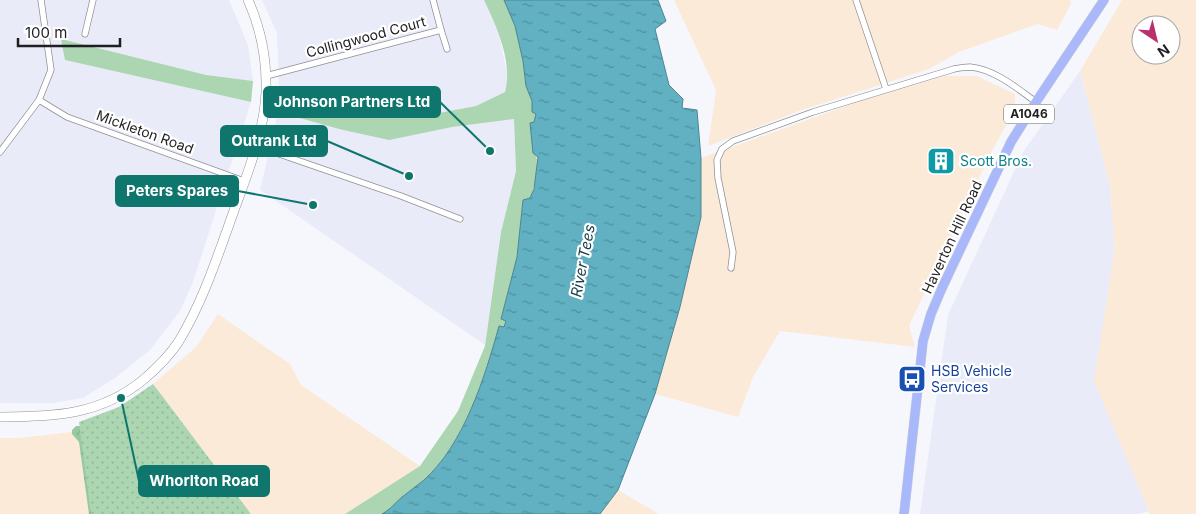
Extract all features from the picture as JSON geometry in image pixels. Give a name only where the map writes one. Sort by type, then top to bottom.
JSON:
[{"type":"main road","name":"Haverton Hill Road","points":[[904,514],[925,330],[952,265],[1012,142],[1036,102],[1104,0]]},
{"type":"street","points":[[0,152],[39,100],[52,70],[41,0]]},
{"type":"street","points":[[85,34],[93,0]]},
{"type":"street","points":[[0,417],[50,416],[96,406],[133,387],[159,366],[178,343],[202,299],[256,146],[266,94],[266,76],[261,36],[248,0]]},
{"type":"street","name":"Collingwood Court","points":[[266,76],[441,30],[434,0]]},
{"type":"street","points":[[856,0],[886,89]]},
{"type":"street","points":[[441,30],[447,49]]},
{"type":"street","points":[[731,268],[732,252],[718,178],[717,160],[722,149],[733,142],[804,115],[954,69],[969,67],[984,70],[998,77],[1036,102]]},
{"type":"street","name":"Mickleton Road","points":[[39,100],[68,117],[244,181]]},
{"type":"street","points":[[256,146],[401,196],[460,219]]},
{"type":"shaded area","points":[[0,0],[229,0],[248,45],[253,81],[65,60],[251,102],[193,282],[180,311],[150,350],[115,378],[83,398],[53,403],[0,403]]},
{"type":"shaded area","points":[[262,0],[484,0],[499,34],[508,79],[505,92],[476,106],[412,118],[366,116],[279,91],[277,33]]},
{"type":"shaded area","points":[[674,0],[1070,0],[1071,4],[1057,30],[1038,24],[959,52],[929,69],[799,111],[708,146],[716,90]]},
{"type":"shaded area","points":[[1122,0],[1196,0],[1196,514],[1149,514],[1094,381],[1115,248],[1110,185],[1080,71]]},
{"type":"shaded area","points":[[1080,71],[1110,185],[1115,248],[1095,381],[1149,511],[1139,514],[920,514],[948,315],[1023,152]]},
{"type":"shaded area","points":[[945,76],[977,76],[1015,94],[1015,109],[992,151],[909,326],[915,347],[780,331],[753,377],[738,417],[655,394],[680,307],[701,217],[701,158],[860,101]]},
{"type":"shaded area","points":[[278,112],[339,129],[452,127],[514,119],[516,171],[501,232],[485,345],[260,190]]},
{"type":"shaded area","points":[[218,314],[290,364],[301,385],[420,466],[345,514],[251,514],[153,384],[196,347]]},
{"type":"shaded area","points":[[80,431],[91,514],[0,514],[0,438],[19,438]]},
{"type":"shaded area","points":[[618,490],[659,514],[600,514]]},
{"type":"green space","points":[[484,0],[504,0],[515,26],[523,61],[526,86],[532,101],[532,111],[536,114],[534,123],[531,123],[537,161],[536,179],[530,199],[523,201],[517,257],[501,319],[506,321],[504,328],[499,327],[480,388],[462,429],[438,465],[422,482],[403,496],[386,513],[345,514],[420,466],[458,411],[485,346],[501,232],[516,171],[514,119],[452,127],[389,140],[339,129],[278,112],[279,91],[366,116],[412,118],[476,106],[505,92],[507,80],[507,68],[502,45]]},
{"type":"green space","points":[[61,39],[206,75],[253,81],[251,102],[65,60]]},
{"type":"green space","points":[[153,384],[251,514],[91,514],[79,422],[119,407]]},
{"type":"green space","points":[[76,426],[81,426],[103,514],[89,514],[79,442],[72,434],[72,430]]},
{"type":"water","name":"River Tees","points":[[504,0],[658,0],[666,21],[655,29],[669,85],[683,99],[682,108],[697,110],[701,158],[701,217],[680,307],[655,394],[618,490],[600,514],[382,514],[424,480],[451,448],[462,429],[480,388],[499,326],[504,327],[506,321],[501,319],[517,257],[523,200],[530,198],[534,189],[538,157],[533,153],[530,123],[534,122],[536,114],[532,112],[532,101],[526,86],[523,61],[515,26]]},
{"type":"place","name":"Johnson Partners Ltd","points":[[490,151]]},
{"type":"place","name":"Scott Bros.","points":[[941,161]]},
{"type":"place","name":"Outrank Ltd","points":[[409,176]]},
{"type":"place","name":"Peters Spares","points":[[313,205]]},
{"type":"place","name":"HSB Vehicle Services","points":[[912,379]]},
{"type":"place","name":"Whorlton Road","points":[[121,398]]}]
